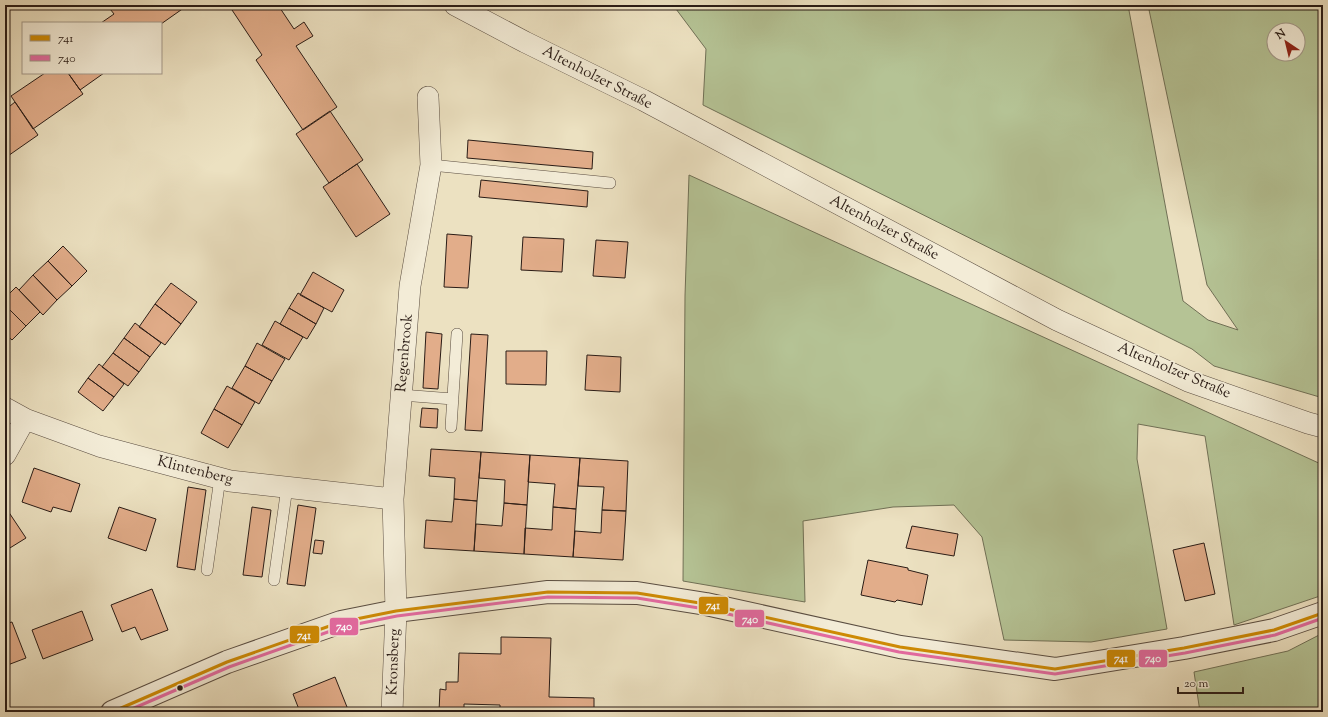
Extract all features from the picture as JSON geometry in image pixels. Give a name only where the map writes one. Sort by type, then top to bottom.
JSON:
[{"type":"street","name":"Altenholzer Straße","points":[[455,5],[525,42],[643,100],[1057,320],[1188,381],[1323,427]]},
{"type":"street","name":"Regenbrook","points":[[396,612],[393,499],[410,286],[431,165],[428,97]]},
{"type":"street","name":"Klintenberg","points":[[5,408],[25,419],[98,446],[230,481],[393,499]]},
{"type":"street","points":[[5,455],[25,419]]},
{"type":"street","points":[[112,712],[227,662],[340,622],[396,612],[548,592],[637,592],[706,604],[900,647],[1055,669],[1184,648],[1274,630],[1323,613]]},
{"type":"street","name":"Kronsberg","points":[[392,712],[396,612]]},
{"type":"lane","points":[[431,165],[610,183]]},
{"type":"lane","points":[[451,427],[457,334]]},
{"type":"lane","points":[[401,395],[453,399]]},
{"type":"lane","points":[[207,570],[220,478]]},
{"type":"lane","points":[[274,580],[287,488]]},
{"type":"green space","points":[[673,5],[1128,5],[1183,301],[1208,320],[1238,330],[1207,285],[1148,5],[1323,5],[1323,398],[1214,366],[1192,349],[703,105],[706,49]]},
{"type":"green space","points":[[689,175],[1323,465],[1323,595],[1234,625],[1205,436],[1138,424],[1137,459],[1167,629],[1091,642],[1004,640],[982,537],[954,505],[893,507],[803,521],[805,602],[683,581],[685,296]]},
{"type":"green space","points":[[1323,633],[1323,712],[1200,712],[1194,672],[1288,651]]},
{"type":"building","points":[[107,5],[188,5],[162,23],[162,22],[102,22],[114,14]]},
{"type":"building","points":[[239,5],[278,5],[294,29],[304,22],[313,36],[296,46],[337,107],[303,130],[256,60],[262,55],[232,10]]},
{"type":"building","points":[[44,74],[69,74],[83,94],[33,129],[11,96]]},
{"type":"building","points":[[69,74],[103,74],[80,90]]},
{"type":"building","points":[[15,102],[38,135],[5,158],[5,110]]},
{"type":"building","points":[[330,111],[363,160],[329,183],[296,134]]},
{"type":"building","points":[[468,140],[593,152],[592,169],[467,158]]},
{"type":"building","points":[[357,164],[390,214],[356,237],[323,187]]},
{"type":"building","points":[[481,180],[588,191],[587,207],[479,197]]},
{"type":"building","points":[[447,234],[472,236],[468,288],[444,287]]},
{"type":"building","points":[[523,237],[564,239],[562,272],[521,270]]},
{"type":"building","points":[[596,240],[628,242],[625,278],[593,276]]},
{"type":"building","points":[[63,246],[87,271],[72,286],[48,261]]},
{"type":"building","points":[[48,261],[72,286],[57,300],[33,275]]},
{"type":"building","points":[[313,272],[344,290],[332,312],[300,295]]},
{"type":"building","points":[[33,275],[57,300],[43,315],[19,290]]},
{"type":"building","points":[[171,283],[197,302],[181,324],[155,304]]},
{"type":"building","points":[[16,287],[40,312],[26,326],[5,305],[5,298]]},
{"type":"building","points":[[298,293],[324,308],[316,324],[289,308]]},
{"type":"building","points":[[155,304],[181,324],[165,345],[139,327]]},
{"type":"building","points":[[5,305],[26,326],[12,340],[5,334]]},
{"type":"building","points":[[289,308],[316,324],[307,339],[280,324]]},
{"type":"building","points":[[275,321],[303,337],[289,360],[262,345]]},
{"type":"building","points":[[135,323],[161,343],[150,357],[124,338]]},
{"type":"building","points":[[426,332],[442,334],[438,389],[423,388]]},
{"type":"building","points":[[471,334],[488,335],[482,431],[465,430]]},
{"type":"building","points":[[124,338],[150,357],[139,372],[113,353]]},
{"type":"building","points":[[257,343],[285,359],[272,381],[245,366]]},
{"type":"building","points":[[506,351],[547,351],[546,385],[506,384]]},
{"type":"building","points":[[113,353],[139,372],[128,386],[102,367]]},
{"type":"building","points":[[587,355],[621,357],[620,392],[585,390]]},
{"type":"building","points":[[99,364],[124,384],[114,397],[88,378]]},
{"type":"building","points":[[245,366],[272,381],[259,404],[232,388]]},
{"type":"building","points":[[88,378],[114,397],[103,411],[78,392]]},
{"type":"building","points":[[227,386],[255,402],[242,425],[214,409]]},
{"type":"building","points":[[422,408],[438,409],[437,428],[420,427]]},
{"type":"building","points":[[214,409],[242,425],[228,448],[201,433]]},
{"type":"building","points":[[431,449],[481,452],[477,501],[454,499],[455,478],[429,476]]},
{"type":"building","points":[[481,452],[530,455],[527,505],[504,503],[505,480],[479,478]]},
{"type":"building","points":[[530,455],[580,458],[576,509],[553,507],[555,484],[528,482]]},
{"type":"building","points":[[580,458],[628,461],[626,511],[602,510],[604,487],[578,486]]},
{"type":"building","points":[[34,468],[80,484],[71,512],[53,507],[51,512],[22,502]]},
{"type":"building","points":[[188,487],[206,490],[195,570],[177,567]]},
{"type":"building","points":[[454,499],[477,501],[474,551],[424,548],[426,520],[452,522]]},
{"type":"building","points":[[504,503],[527,505],[524,554],[474,551],[476,524],[502,526]]},
{"type":"building","points":[[298,505],[316,508],[305,586],[287,584]]},
{"type":"building","points":[[119,507],[156,519],[146,551],[108,538]]},
{"type":"building","points":[[252,507],[271,510],[262,577],[243,575]]},
{"type":"building","points":[[553,507],[576,509],[573,557],[524,554],[525,528],[552,530]]},
{"type":"building","points":[[602,510],[626,511],[623,560],[573,557],[575,531],[601,533]]},
{"type":"building","points":[[8,511],[26,538],[5,551],[5,513]]},
{"type":"building","points":[[912,526],[958,534],[954,556],[906,548]]},
{"type":"building","points":[[315,540],[324,541],[322,554],[313,553]]},
{"type":"building","points":[[1204,543],[1215,594],[1185,601],[1173,550]]},
{"type":"building","points":[[868,560],[908,568],[908,570],[928,575],[922,605],[897,600],[895,602],[861,595]]},
{"type":"building","points":[[152,589],[168,630],[141,640],[135,627],[122,632],[111,605]]},
{"type":"building","points":[[82,611],[93,640],[43,659],[32,630]]},
{"type":"building","points":[[12,622],[26,658],[5,666],[5,624]]},
{"type":"building","points":[[501,637],[551,638],[549,697],[594,698],[594,712],[500,712],[500,705],[464,704],[464,712],[439,712],[440,689],[446,690],[446,682],[458,682],[459,653],[501,654]]},
{"type":"building","points":[[335,677],[349,712],[300,712],[293,694]]},
{"type":"transit line","name":"741","points":[[112,712],[227,662],[341,622],[396,611],[548,592],[637,593],[706,604],[900,647],[1055,669],[1184,648],[1274,630],[1323,613]]},
{"type":"transit line","name":"740","points":[[125,712],[229,667],[342,627],[397,616],[548,597],[637,598],[705,609],[899,652],[1055,674],[1185,653],[1275,635],[1323,618]]}]
